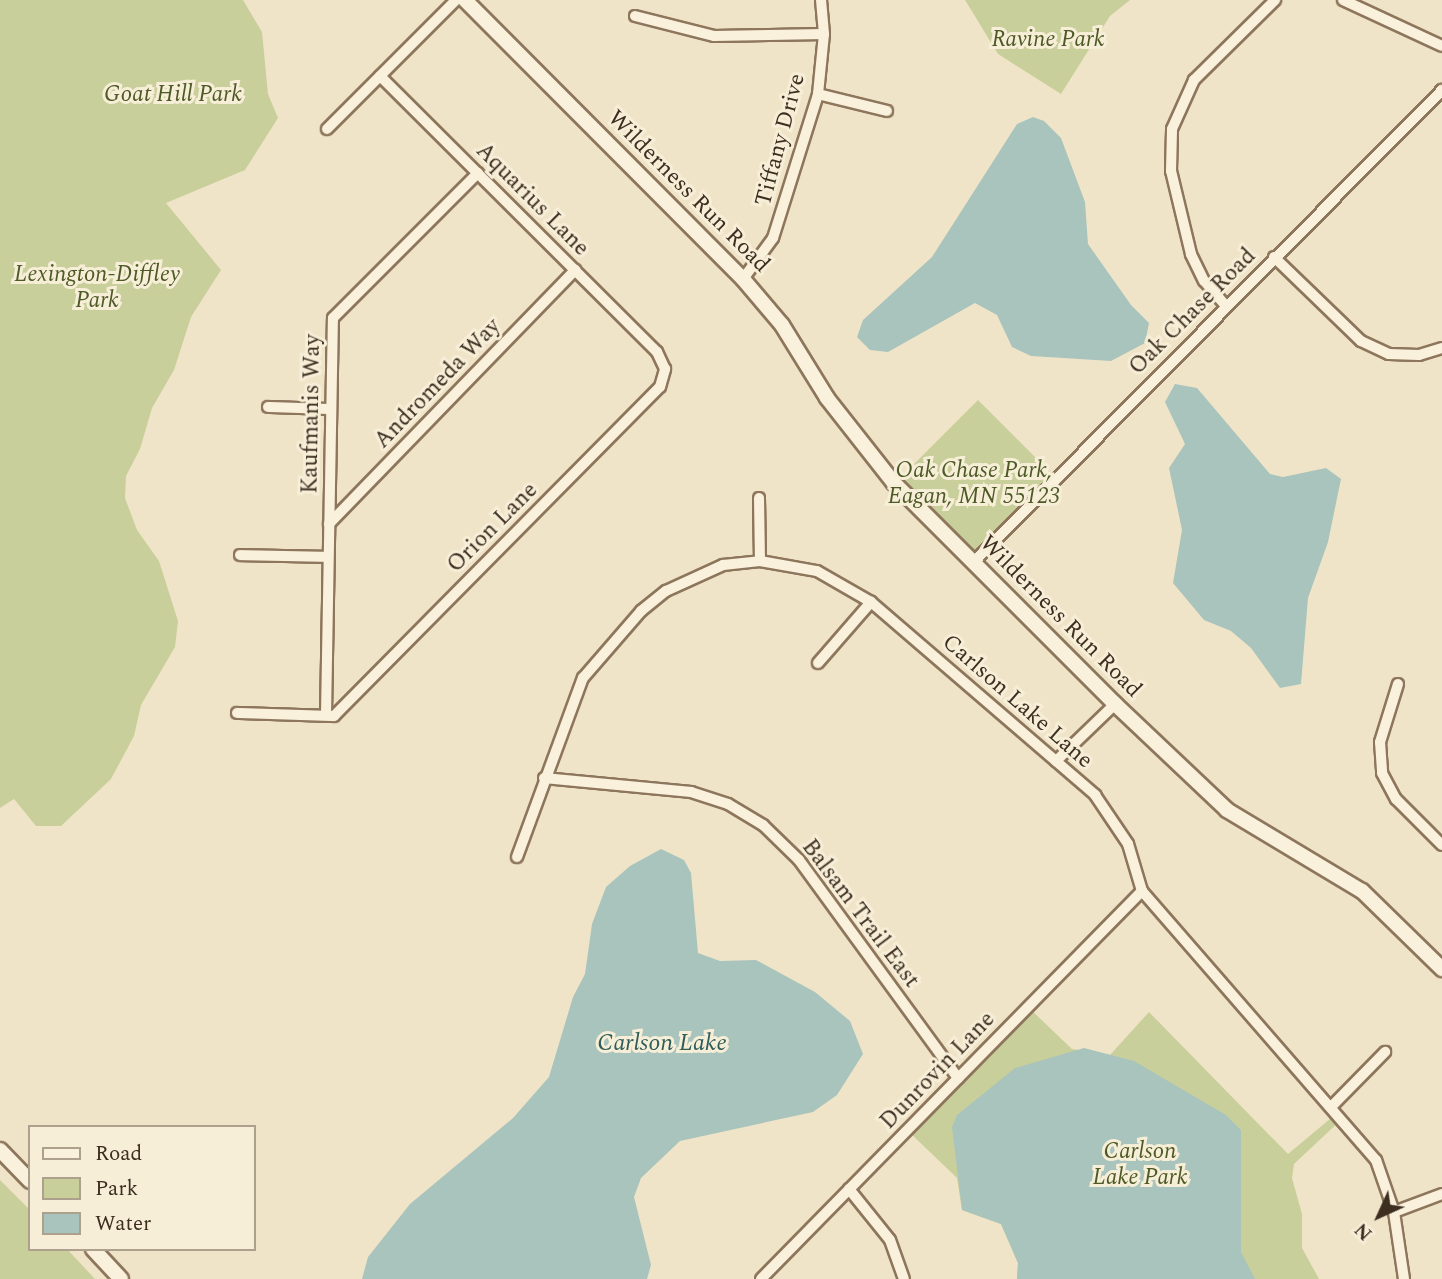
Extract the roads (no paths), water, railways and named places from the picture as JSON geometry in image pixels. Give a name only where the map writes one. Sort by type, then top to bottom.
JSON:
[{"type":"street","points":[[327,129],[456,0]]},
{"type":"street","name":"Wilderness Run Road","points":[[465,0],[743,279],[782,325],[862,446],[1115,704],[1227,810],[1362,891],[1442,970]]},
{"type":"street","name":"Tiffany Drive","points":[[743,279],[773,238],[818,94],[824,34],[821,0]]},
{"type":"street","points":[[1226,306],[1204,281],[1191,254],[1171,171],[1172,129],[1195,80],[1275,0]]},
{"type":"street","points":[[1343,0],[1442,46]]},
{"type":"street","points":[[635,16],[714,36],[824,34]]},
{"type":"street","name":"Aquarius Lane","points":[[380,76],[657,352]]},
{"type":"street","name":"Oak Chase Road","points":[[974,562],[1442,90]]},
{"type":"street","points":[[818,94],[887,111]]},
{"type":"street","name":"Kaufmanis Way","points":[[326,715],[333,318],[478,173]]},
{"type":"street","points":[[1274,257],[1361,341],[1389,354],[1419,355],[1442,348]]},
{"type":"street","name":"Andromeda Way","points":[[329,524],[575,270]]},
{"type":"street","name":"Orion Lane","points":[[326,715],[334,716],[660,387],[665,369],[657,352]]},
{"type":"street","points":[[268,407],[331,409]]},
{"type":"street","points":[[760,498],[760,561]]},
{"type":"street","points":[[240,555],[328,557]]},
{"type":"street","name":"Carlson Lake Lane","points":[[517,857],[583,678],[641,611],[694,575],[760,561],[817,571],[871,602],[1056,761],[1114,818],[1142,891],[1376,1160],[1394,1212],[1404,1279]]},
{"type":"street","points":[[818,663],[871,602]]},
{"type":"street","points":[[1398,684],[1380,742],[1382,774],[1396,799],[1442,845]]},
{"type":"street","points":[[1056,761],[1115,704]]},
{"type":"street","points":[[237,713],[326,715]]},
{"type":"street","name":"Balsam Trail East","points":[[544,778],[691,792],[728,804],[763,825],[799,860],[958,1078]]},
{"type":"street","name":"Dunrovin Lane","points":[[761,1279],[1142,891]]},
{"type":"street","points":[[1332,1107],[1385,1052]]},
{"type":"street","points":[[0,1150],[28,1179]]},
{"type":"street","points":[[849,1189],[890,1240],[904,1279]]},
{"type":"street","points":[[1394,1212],[1442,1194]]},
{"type":"street","points":[[95,1251],[121,1279]]},
{"type":"water","points":[[1033,117],[1044,121],[1061,138],[1085,202],[1088,244],[1131,305],[1149,323],[1145,343],[1111,361],[1031,356],[1012,347],[997,315],[975,303],[888,352],[870,350],[857,337],[863,320],[932,257],[1017,124]]},
{"type":"water","points":[[1175,384],[1197,388],[1270,474],[1283,477],[1326,468],[1341,479],[1328,542],[1308,598],[1301,684],[1280,688],[1251,648],[1231,631],[1204,620],[1173,583],[1182,530],[1169,468],[1185,444],[1165,402]]},
{"type":"water","name":"Carlson Lake","points":[[661,849],[684,860],[691,873],[698,953],[720,961],[756,960],[815,992],[850,1021],[863,1054],[837,1095],[813,1112],[680,1141],[641,1178],[634,1197],[651,1265],[647,1279],[362,1279],[368,1257],[410,1204],[513,1118],[549,1077],[573,997],[585,974],[592,924],[606,887],[630,866]]},
{"type":"water","name":"Carlson Lake Park","points":[[1084,1048],[1134,1061],[1226,1115],[1241,1130],[1241,1252],[1255,1279],[1017,1279],[1018,1263],[1001,1224],[962,1210],[952,1127],[957,1115],[1015,1068]]},
{"type":"park label","name":"Ravine Park","points":[[1048,40]]},
{"type":"park label","name":"Goat Hill Park","points":[[173,95]]},
{"type":"park label","name":"Lexington-Diffley Park","points":[[97,288]]},
{"type":"park label","name":"Oak Chase Park, Eagan, MN 55123","points":[[974,484]]}]
